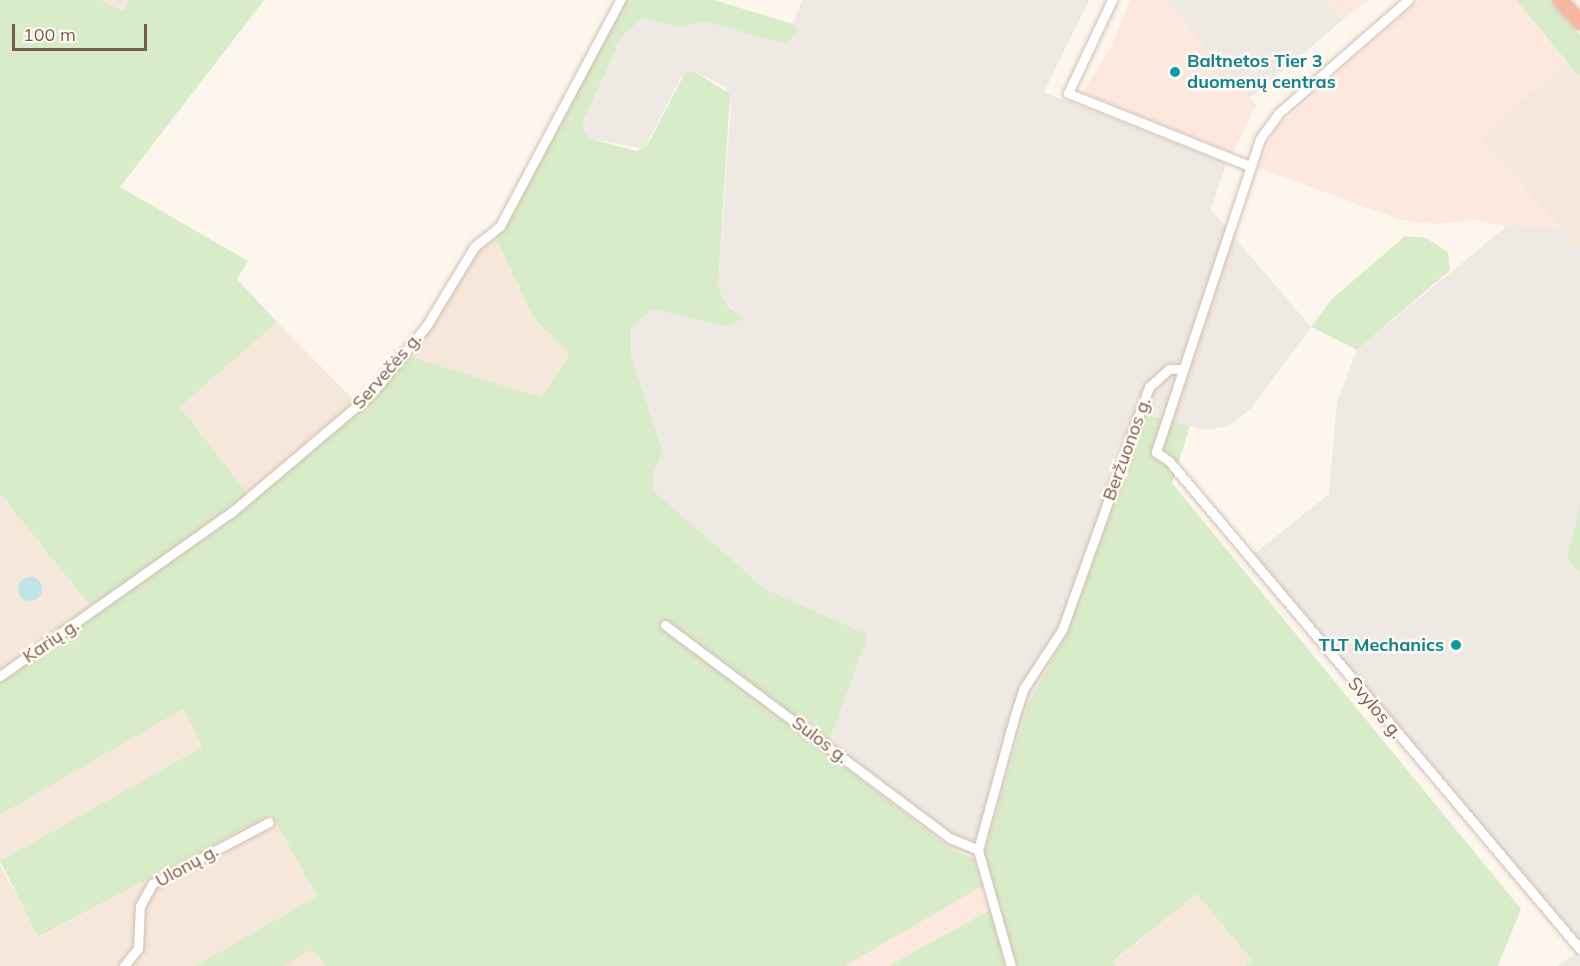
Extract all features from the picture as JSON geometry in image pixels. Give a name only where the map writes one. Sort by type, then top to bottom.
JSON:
[{"type":"highway","points":[[1560,0],[1580,22]]},
{"type":"street","name":"Servečės g.","points":[[102,604],[304,455],[402,360],[474,247],[500,225],[620,0]]},
{"type":"street","points":[[1112,0],[1068,93],[1250,166]]},
{"type":"street","points":[[1181,369],[1250,166],[1278,114],[1408,0]]},
{"type":"street","name":"Beržuonos g.","points":[[978,850],[1024,688],[1062,630],[1149,387],[1169,369],[1181,369]]},
{"type":"street","name":"Svylos g.","points":[[1181,369],[1156,452],[1168,460],[1580,948]]},
{"type":"street","name":"Karių g.","points":[[0,676],[102,604]]},
{"type":"street","name":"Sulos g.","points":[[665,625],[950,837],[978,850]]},
{"type":"street","name":"Ulonų g.","points":[[124,966],[138,948],[140,906],[152,884],[269,822]]},
{"type":"street","points":[[978,850],[1011,966]]},
{"type":"shaded area","points":[[101,0],[129,0],[125,11]]},
{"type":"shaded area","points":[[802,0],[1089,0],[1044,92],[1226,163],[1211,210],[1311,327],[1251,409],[1228,426],[1206,430],[1148,415],[1061,645],[1028,704],[983,858],[952,850],[825,752],[867,635],[765,589],[654,491],[653,473],[663,451],[631,356],[631,328],[652,309],[679,315],[734,308],[725,303],[718,286],[731,105],[726,87],[693,71],[681,77],[644,149],[588,138],[582,124],[622,36],[643,18],[681,28],[703,21],[786,43],[798,33],[793,24]]},
{"type":"shaded area","points":[[1130,0],[1164,0],[1256,105],[1233,153],[1083,92],[1111,47]]},
{"type":"shaded area","points":[[1164,0],[1326,0],[1343,20],[1250,98]]},
{"type":"shaded area","points":[[1326,0],[1368,0],[1343,20]]},
{"type":"shaded area","points":[[1420,0],[1516,0],[1566,62],[1479,137],[1561,230],[1521,230],[1474,220],[1434,224],[1401,220],[1259,168],[1274,130]]},
{"type":"shaded area","points":[[1566,62],[1580,78],[1580,251],[1479,137]]},
{"type":"shaded area","points":[[1508,225],[1561,230],[1580,251],[1580,504],[1567,559],[1580,575],[1580,942],[1253,555],[1329,494],[1337,401],[1357,350]]},
{"type":"shaded area","points":[[496,238],[533,317],[567,350],[568,358],[541,397],[411,357],[455,280],[473,255]]},
{"type":"shaded area","points":[[277,322],[357,403],[248,494],[180,407]]},
{"type":"shaded area","points":[[0,494],[97,614],[0,682]]},
{"type":"shaded area","points":[[183,709],[202,747],[0,861],[0,815]]},
{"type":"shaded area","points":[[271,814],[317,896],[195,966],[0,966],[0,865],[39,937]]},
{"type":"shaded area","points":[[984,885],[993,908],[889,966],[845,966]]},
{"type":"shaded area","points":[[1197,894],[1253,960],[1245,966],[1117,966],[1113,962]]},
{"type":"shaded area","points":[[312,950],[325,966],[283,966]]},
{"type":"shaded area","points":[[1578,952],[1580,966],[1557,966]]},
{"type":"green space","points":[[0,0],[101,0],[124,11],[129,0],[264,0],[120,187],[248,261],[237,279],[277,322],[180,407],[248,494],[93,609],[0,494]]},
{"type":"green space","points":[[627,0],[714,0],[793,24],[798,33],[786,44],[703,21],[681,28],[643,18],[622,36],[582,124],[588,138],[637,151],[648,144],[685,73],[693,71],[730,94],[718,286],[725,303],[744,319],[724,326],[652,309],[631,328],[631,356],[663,452],[653,473],[654,491],[765,589],[868,635],[825,752],[952,850],[974,858],[984,885],[845,966],[325,966],[312,950],[283,966],[195,966],[317,896],[271,814],[38,937],[0,861],[202,747],[183,709],[0,815],[0,682],[259,496],[411,357],[541,397],[568,358],[567,350],[533,317],[496,238]]},
{"type":"green space","points":[[1516,0],[1549,0],[1580,35],[1580,78]]},
{"type":"green space","points":[[1405,236],[1426,238],[1448,252],[1450,270],[1357,350],[1311,327],[1332,299]]},
{"type":"green space","points":[[1148,415],[1190,426],[1172,483],[1521,909],[1498,966],[1245,966],[1252,960],[1197,894],[1113,961],[1117,966],[1014,966],[983,858],[1028,704],[1061,645]]},
{"type":"green space","points":[[1580,504],[1580,575],[1567,559]]},
{"type":"green space","points":[[993,908],[1008,966],[889,966]]},
{"type":"water","points":[[30,577],[39,580],[42,589],[39,598],[30,601],[21,598],[18,589],[21,580]]},
{"type":"place","name":"Baltnetos Tier 3 duomenų centras","points":[[1175,72]]},
{"type":"place","name":"TLT Mechanics","points":[[1456,645]]}]
